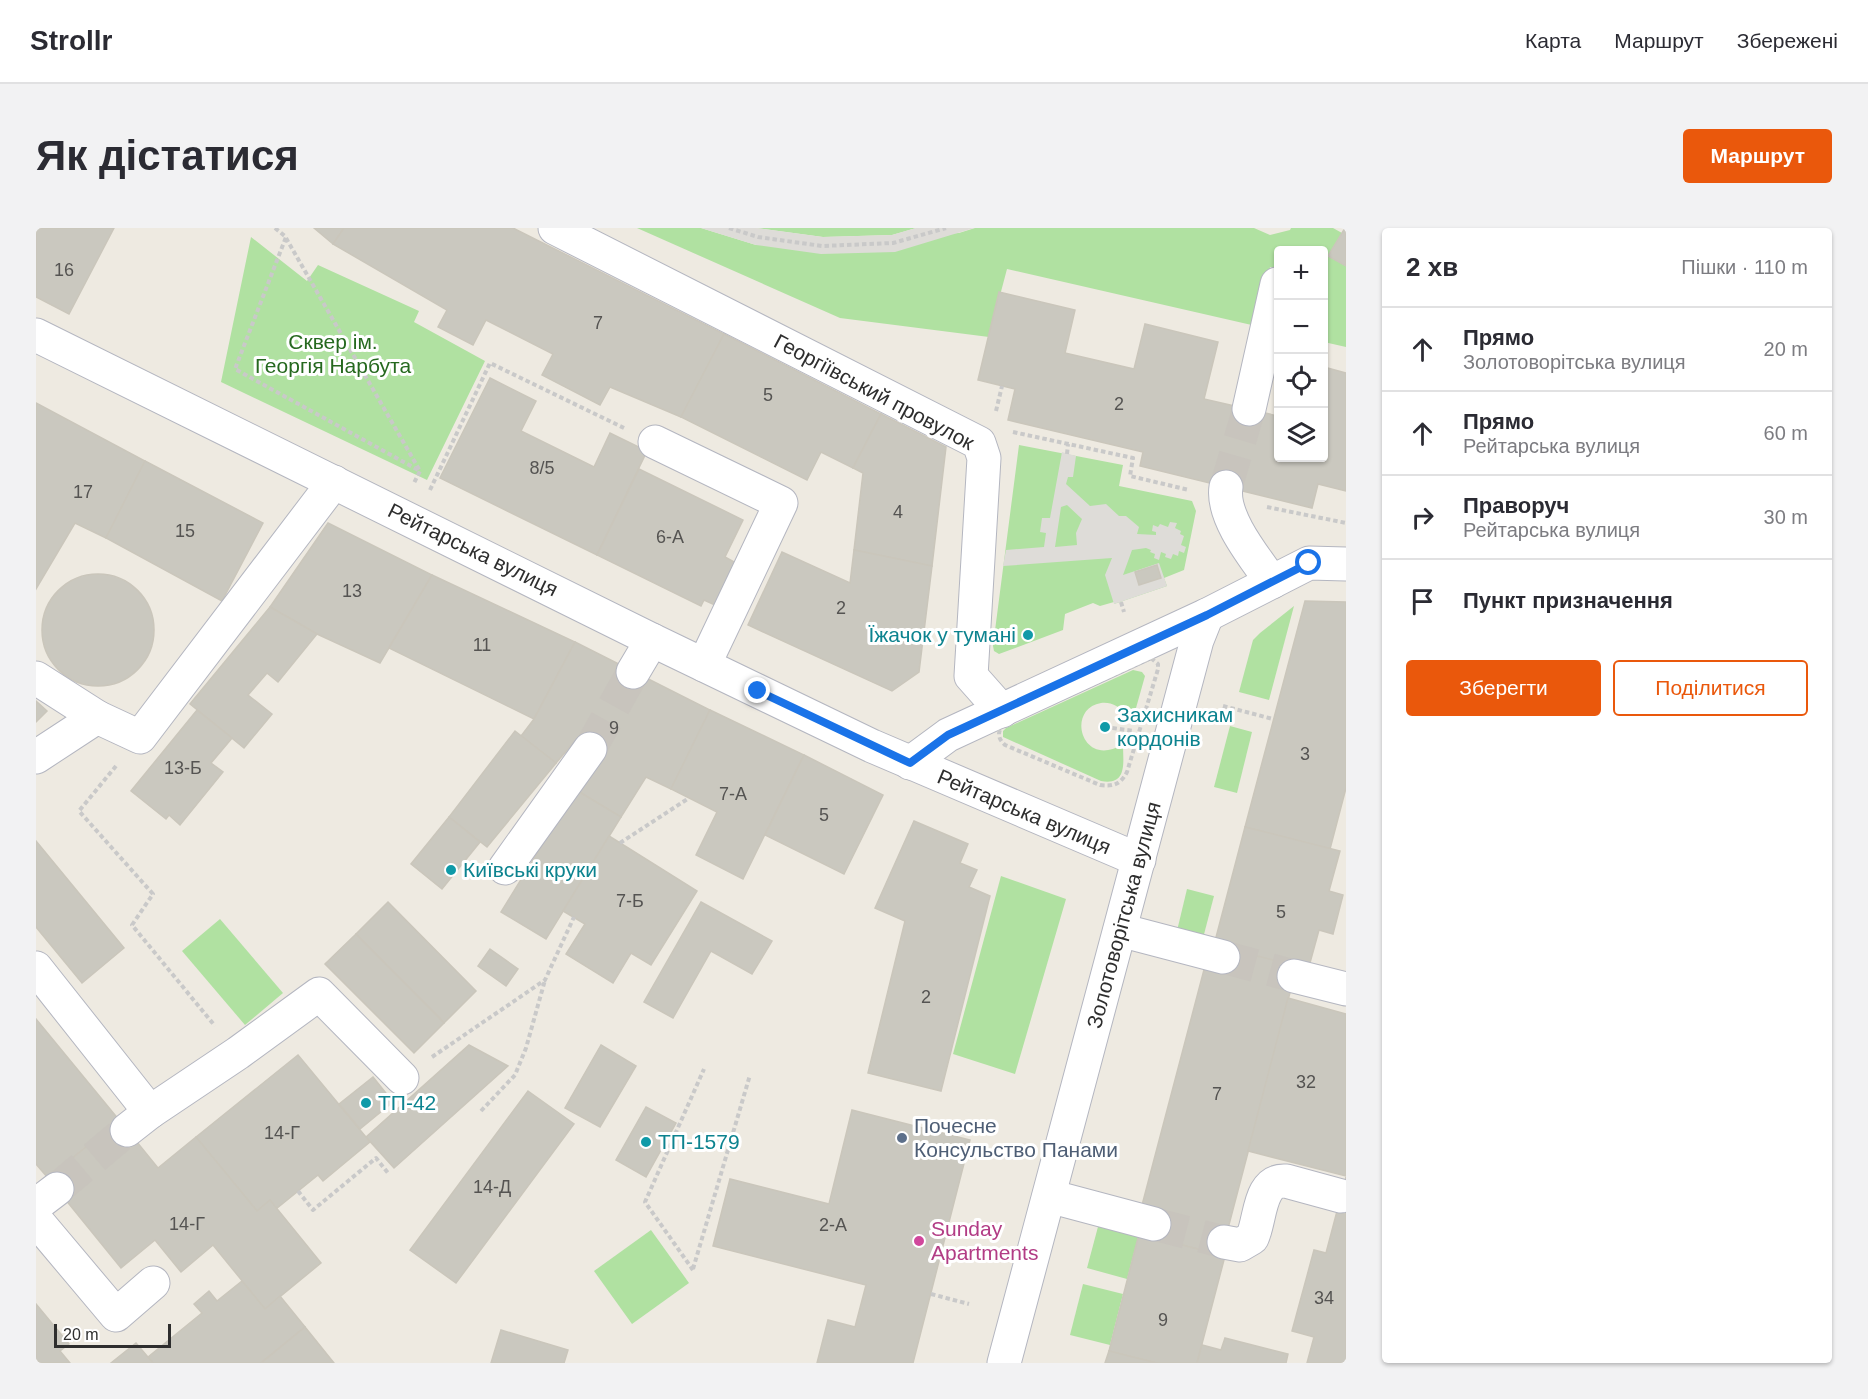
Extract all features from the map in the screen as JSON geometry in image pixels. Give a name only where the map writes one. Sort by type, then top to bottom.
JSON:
[{"type":"street","name":"Георгіївський провулок","points":[[555,228],[979,443],[984,458],[971,676],[1002,711]]},
{"type":"street","points":[[1249,409],[1274,297]]},
{"type":"street","name":"Рейтарська вулиця","points":[[40,348],[333,482],[652,640],[910,763],[1139,860]]},
{"type":"street","points":[[655,442],[781,503],[704,664]]},
{"type":"street","points":[[36,678],[98,717],[140,737],[333,482]]},
{"type":"street","points":[[1225,492],[1242,539],[1272,582]]},
{"type":"street","points":[[1207,615],[1309,563],[1346,564]]},
{"type":"street","name":"Рейтарська вулиця","points":[[910,763],[948,735],[1207,615]]},
{"type":"street","name":"Золотоворітська вулиця","points":[[1004,1363],[1197,640],[1207,615]]},
{"type":"street","points":[[633,672],[652,640]]},
{"type":"street","points":[[36,757],[98,717]]},
{"type":"street","points":[[505,868],[590,749]]},
{"type":"street","points":[[1120,930],[1223,957]]},
{"type":"street","points":[[36,969],[138,1121],[319,994],[402,1078]]},
{"type":"street","points":[[1294,976],[1346,989]]},
{"type":"street","points":[[1224,1242],[1240,1245],[1252,1238],[1264,1194],[1273,1183],[1280,1181],[1341,1196]]},
{"type":"street","points":[[1049,1196],[1154,1224]]},
{"type":"street","points":[[36,1220],[116,1315],[153,1283]]},
{"type":"path","points":[[275,228],[286,237],[420,471]]},
{"type":"path","points":[[729,228],[758,237],[822,246],[893,243],[946,228]]},
{"type":"path","points":[[286,237],[235,369],[420,471]]},
{"type":"path","points":[[429,491],[490,363],[655,442]]},
{"type":"path","points":[[979,443],[1005,430],[1133,458],[1130,476],[1225,492],[1346,523]]},
{"type":"path","points":[[1067,454],[1068,444]]},
{"type":"path","points":[[400,514],[420,471]]},
{"type":"path","points":[[1121,602],[1126,616]]},
{"type":"path","points":[[1151,658],[1158,664],[1158,669],[1139,731],[1123,780],[1108,787],[1005,745],[998,734],[1005,723],[1151,658]]},
{"type":"path","points":[[1223,706],[1273,719]]},
{"type":"path","points":[[1105,727],[1139,731]]},
{"type":"path","points":[[140,737],[79,811],[153,894],[132,925],[238,1053]]},
{"type":"path","points":[[620,843],[689,798]]},
{"type":"path","points":[[481,1112],[515,1075],[526,1048],[545,980],[574,917]]},
{"type":"path","points":[[402,1078],[545,980]]},
{"type":"path","points":[[704,1069],[645,1202],[693,1270],[750,1075]]},
{"type":"path","points":[[298,1191],[313,1210],[376,1158],[388,1173]]},
{"type":"path","points":[[931,1294],[969,1304]]},
{"type":"green space","points":[[637,228],[701,228],[756,245],[959,233],[975,228],[1254,228],[1270,235],[1291,228],[1333,228],[1342,233],[1328,256],[1328,246],[1274,246],[1274,268],[1270,267],[1256,326],[1007,269],[989,337],[840,318]]},
{"type":"green space","points":[[756,228],[916,228],[892,235],[823,237]]},
{"type":"green space","name":"Сквер ім. Георгія Нарбута","points":[[251,237],[307,281],[318,265],[419,311],[414,322],[485,361],[427,480],[221,382]]},
{"type":"green space","points":[[1328,256],[1346,266],[1346,347],[1328,343]]},
{"type":"green space","points":[[1019,445],[1123,465],[1119,486],[1192,501],[1196,511],[1184,570],[1164,578],[1167,586],[1114,604],[1114,602],[1100,606],[1093,603],[1065,614],[1063,630],[999,654],[994,651],[993,646]]},
{"type":"green space","points":[[1294,606],[1269,700],[1239,692],[1253,640]]},
{"type":"green space","points":[[1133,670],[1142,672],[1145,676],[1136,708],[1126,714],[1115,705],[1101,703],[1090,708],[1083,716],[1081,725],[1083,736],[1097,749],[1109,750],[1123,744],[1122,771],[1116,780],[1101,781],[1003,737],[1003,731],[1006,728]]},
{"type":"green space","points":[[1230,726],[1252,732],[1237,793],[1214,787]]},
{"type":"green space","points":[[1001,876],[1066,899],[1015,1074],[953,1054]]},
{"type":"green space","points":[[1187,889],[1214,896],[1202,942],[1176,935]]},
{"type":"green space","points":[[220,919],[283,993],[245,1025],[182,951]]},
{"type":"green space","points":[[1099,1223],[1139,1234],[1127,1279],[1087,1268]]},
{"type":"green space","points":[[651,1230],[689,1283],[632,1324],[594,1271]]},
{"type":"green space","points":[[1083,1284],[1123,1294],[1110,1345],[1070,1335]]},
{"type":"shaded area","points":[[701,228],[756,228],[823,237],[892,235],[916,228],[974,228],[895,252],[821,254],[756,245]]},
{"type":"shaded area","points":[[1062,452],[1076,456],[1073,477],[1068,477],[1066,484],[1090,506],[1106,504],[1119,516],[1126,516],[1139,527],[1137,534],[1156,535],[1156,532],[1152,531],[1153,525],[1158,527],[1160,524],[1168,527],[1170,522],[1177,523],[1175,528],[1184,536],[1181,545],[1186,547],[1184,553],[1179,551],[1178,556],[1173,554],[1171,559],[1165,557],[1166,554],[1161,552],[1159,560],[1154,558],[1155,554],[1150,552],[1151,550],[1146,548],[1132,550],[1123,575],[1159,563],[1167,586],[1114,604],[1105,575],[1112,558],[1003,566],[1006,550],[1044,547],[1046,533],[1040,532],[1042,518],[1050,518]],"holes":[[[1067,505],[1082,519],[1076,533],[1077,545],[1055,547],[1061,507]]]},
{"type":"building","points":[[36,228],[114,228],[69,314],[36,297]]},
{"type":"building","points":[[314,228],[344,228],[333,244]]},
{"type":"building","points":[[344,228],[513,228],[724,334],[681,417],[610,387],[600,405],[542,375],[553,354],[486,320],[473,345],[438,327],[447,310],[333,244]]},
{"type":"building","points":[[1345,228],[1346,228],[1346,266],[1328,256]]},
{"type":"building","points":[[999,292],[1075,310],[1065,353],[1134,369],[1145,324],[1218,342],[1204,399],[1274,415],[1274,462],[1328,462],[1328,368],[1346,373],[1346,491],[1318,484],[1312,508],[1140,466],[1143,452],[1008,420],[1015,389],[978,380]]},
{"type":"building","points":[[724,334],[881,414],[853,468],[821,452],[807,480],[681,417]]},
{"type":"building","points":[[490,378],[536,401],[521,431],[594,467],[610,433],[647,451],[597,555],[440,478]]},
{"type":"building","points":[[36,403],[145,461],[106,538],[75,523],[36,589]]},
{"type":"building","points":[[881,414],[946,447],[932,566],[854,550],[863,473],[853,468]]},
{"type":"building","points":[[145,461],[263,523],[222,601],[106,538]]},
{"type":"building","points":[[639,469],[743,520],[725,557],[736,563],[715,605],[704,600],[701,606],[597,555]]},
{"type":"building","points":[[328,523],[432,575],[380,663],[317,634],[270,607]]},
{"type":"building","points":[[854,550],[932,566],[919,672],[892,691],[748,625],[782,552],[850,583]]},
{"type":"building","points":[[1157,565],[1161,578],[1139,585],[1135,572]]},
{"type":"building","points":[[98,574],[119,578],[138,590],[150,609],[154,630],[150,651],[138,670],[119,682],[98,686],[77,682],[58,670],[46,651],[42,630],[46,609],[58,590],[77,578]]},
{"type":"building","points":[[432,575],[575,642],[534,719],[389,648]]},
{"type":"building","points":[[1305,601],[1346,602],[1346,788],[1330,849],[1245,827]]},
{"type":"building","points":[[270,607],[317,634],[278,682],[267,673],[248,695],[272,714],[244,748],[190,704]]},
{"type":"building","points":[[575,642],[710,710],[671,789],[646,777],[621,817],[576,790],[590,749],[575,741],[556,763],[521,736],[534,719]]},
{"type":"building","points":[[36,701],[47,711],[36,722]]},
{"type":"building","points":[[197,710],[232,738],[211,763],[223,772],[180,825],[169,815],[166,819],[131,791]]},
{"type":"building","points":[[710,710],[804,755],[743,879],[696,855],[717,812],[671,789]]},
{"type":"building","points":[[515,731],[556,763],[487,847],[449,817]]},
{"type":"building","points":[[804,755],[883,795],[844,874],[765,835]]},
{"type":"building","points":[[576,790],[621,817],[546,939],[501,912]]},
{"type":"building","points":[[449,817],[480,842],[442,889],[411,864]]},
{"type":"building","points":[[914,821],[968,844],[960,863],[977,870],[969,887],[990,896],[941,1091],[868,1073],[905,921],[875,908]]},
{"type":"building","points":[[1245,827],[1340,851],[1329,891],[1343,895],[1333,934],[1319,930],[1308,970],[1214,945]]},
{"type":"building","points":[[609,836],[697,891],[651,965],[631,953],[613,983],[566,954],[585,924],[563,911]]},
{"type":"building","points":[[36,841],[124,948],[82,983],[36,927]]},
{"type":"building","points":[[388,902],[476,991],[444,1023],[356,934]]},
{"type":"building","points":[[701,902],[772,941],[752,974],[711,951],[673,1018],[644,1002]]},
{"type":"building","points":[[356,934],[444,1023],[414,1053],[325,964]]},
{"type":"building","points":[[1226,948],[1297,966],[1221,1255],[1150,1237],[1141,1209],[1205,966]]},
{"type":"building","points":[[490,949],[518,969],[506,986],[478,966]]},
{"type":"building","points":[[1288,998],[1346,1014],[1346,1176],[1248,1151]]},
{"type":"building","points":[[36,1019],[119,1120],[48,1178],[36,1164]]},
{"type":"building","points":[[469,1045],[508,1066],[394,1168],[366,1137]]},
{"type":"building","points":[[601,1045],[636,1066],[600,1127],[565,1108]]},
{"type":"building","points":[[298,1055],[370,1142],[323,1181],[318,1175],[276,1209],[270,1200],[257,1211],[196,1137]]},
{"type":"building","name":"ТП-42","points":[[373,1077],[393,1102],[360,1129],[339,1104]]},
{"type":"building","points":[[528,1091],[574,1124],[456,1283],[410,1250]]},
{"type":"building","name":"ТП-1579","points":[[646,1107],[676,1123],[646,1177],[616,1160]]},
{"type":"building","points":[[852,1110],[970,1140],[913,1363],[817,1363],[828,1320],[855,1327],[866,1285],[713,1246],[730,1179],[829,1204]]},
{"type":"building","points":[[119,1120],[158,1168],[196,1137],[257,1211],[270,1200],[321,1263],[265,1309],[213,1245],[181,1272],[155,1240],[121,1268],[48,1178]]},
{"type":"building","points":[[1346,1177],[1346,1363],[1307,1363],[1314,1337],[1292,1331],[1314,1250],[1326,1253]]},
{"type":"building","points":[[1139,1234],[1225,1256],[1197,1363],[1157,1363],[1109,1351]]},
{"type":"building","points":[[242,1281],[265,1309],[280,1296],[305,1327],[261,1363],[153,1363],[148,1357],[202,1313],[194,1304],[209,1291],[217,1301]]},
{"type":"building","points":[[36,1304],[69,1344],[60,1351],[70,1363],[36,1363]]},
{"type":"building","points":[[305,1327],[334,1363],[261,1363]]},
{"type":"building","points":[[501,1330],[568,1350],[564,1363],[491,1363]]},
{"type":"building","points":[[1225,1338],[1288,1354],[1286,1363],[1197,1363],[1202,1345],[1221,1350]]},
{"type":"building","points":[[136,1343],[153,1363],[111,1363]]},
{"type":"building","points":[[1109,1351],[1157,1363],[1105,1363]]},
{"type":"tunnel","points":[[1226,487],[1249,409]]},
{"type":"tunnel","points":[[590,749],[633,672]]},
{"type":"tunnel","points":[[1223,957],[1294,976]]},
{"type":"tunnel","points":[[57,1189],[127,1130]]},
{"type":"tunnel","points":[[1154,1224],[1224,1242]]},
{"type":"place","name":"Їжачок у тумані","points":[[1028,635]]},
{"type":"place","name":"Захисникам кордонів","points":[[1105,727]]},
{"type":"place","name":"Київські круки","points":[[451,870]]},
{"type":"place","name":"ТП-42","points":[[366,1103]]},
{"type":"place","name":"Почесне Консульство Панами","points":[[902,1138]]},
{"type":"place","name":"ТП-1579","points":[[646,1142]]},
{"type":"place","name":"Sunday Apartments","points":[[919,1241]]},
{"type":"route","points":[[758,691],[910,763],[948,735],[1207,615],[1309,563]]}]
